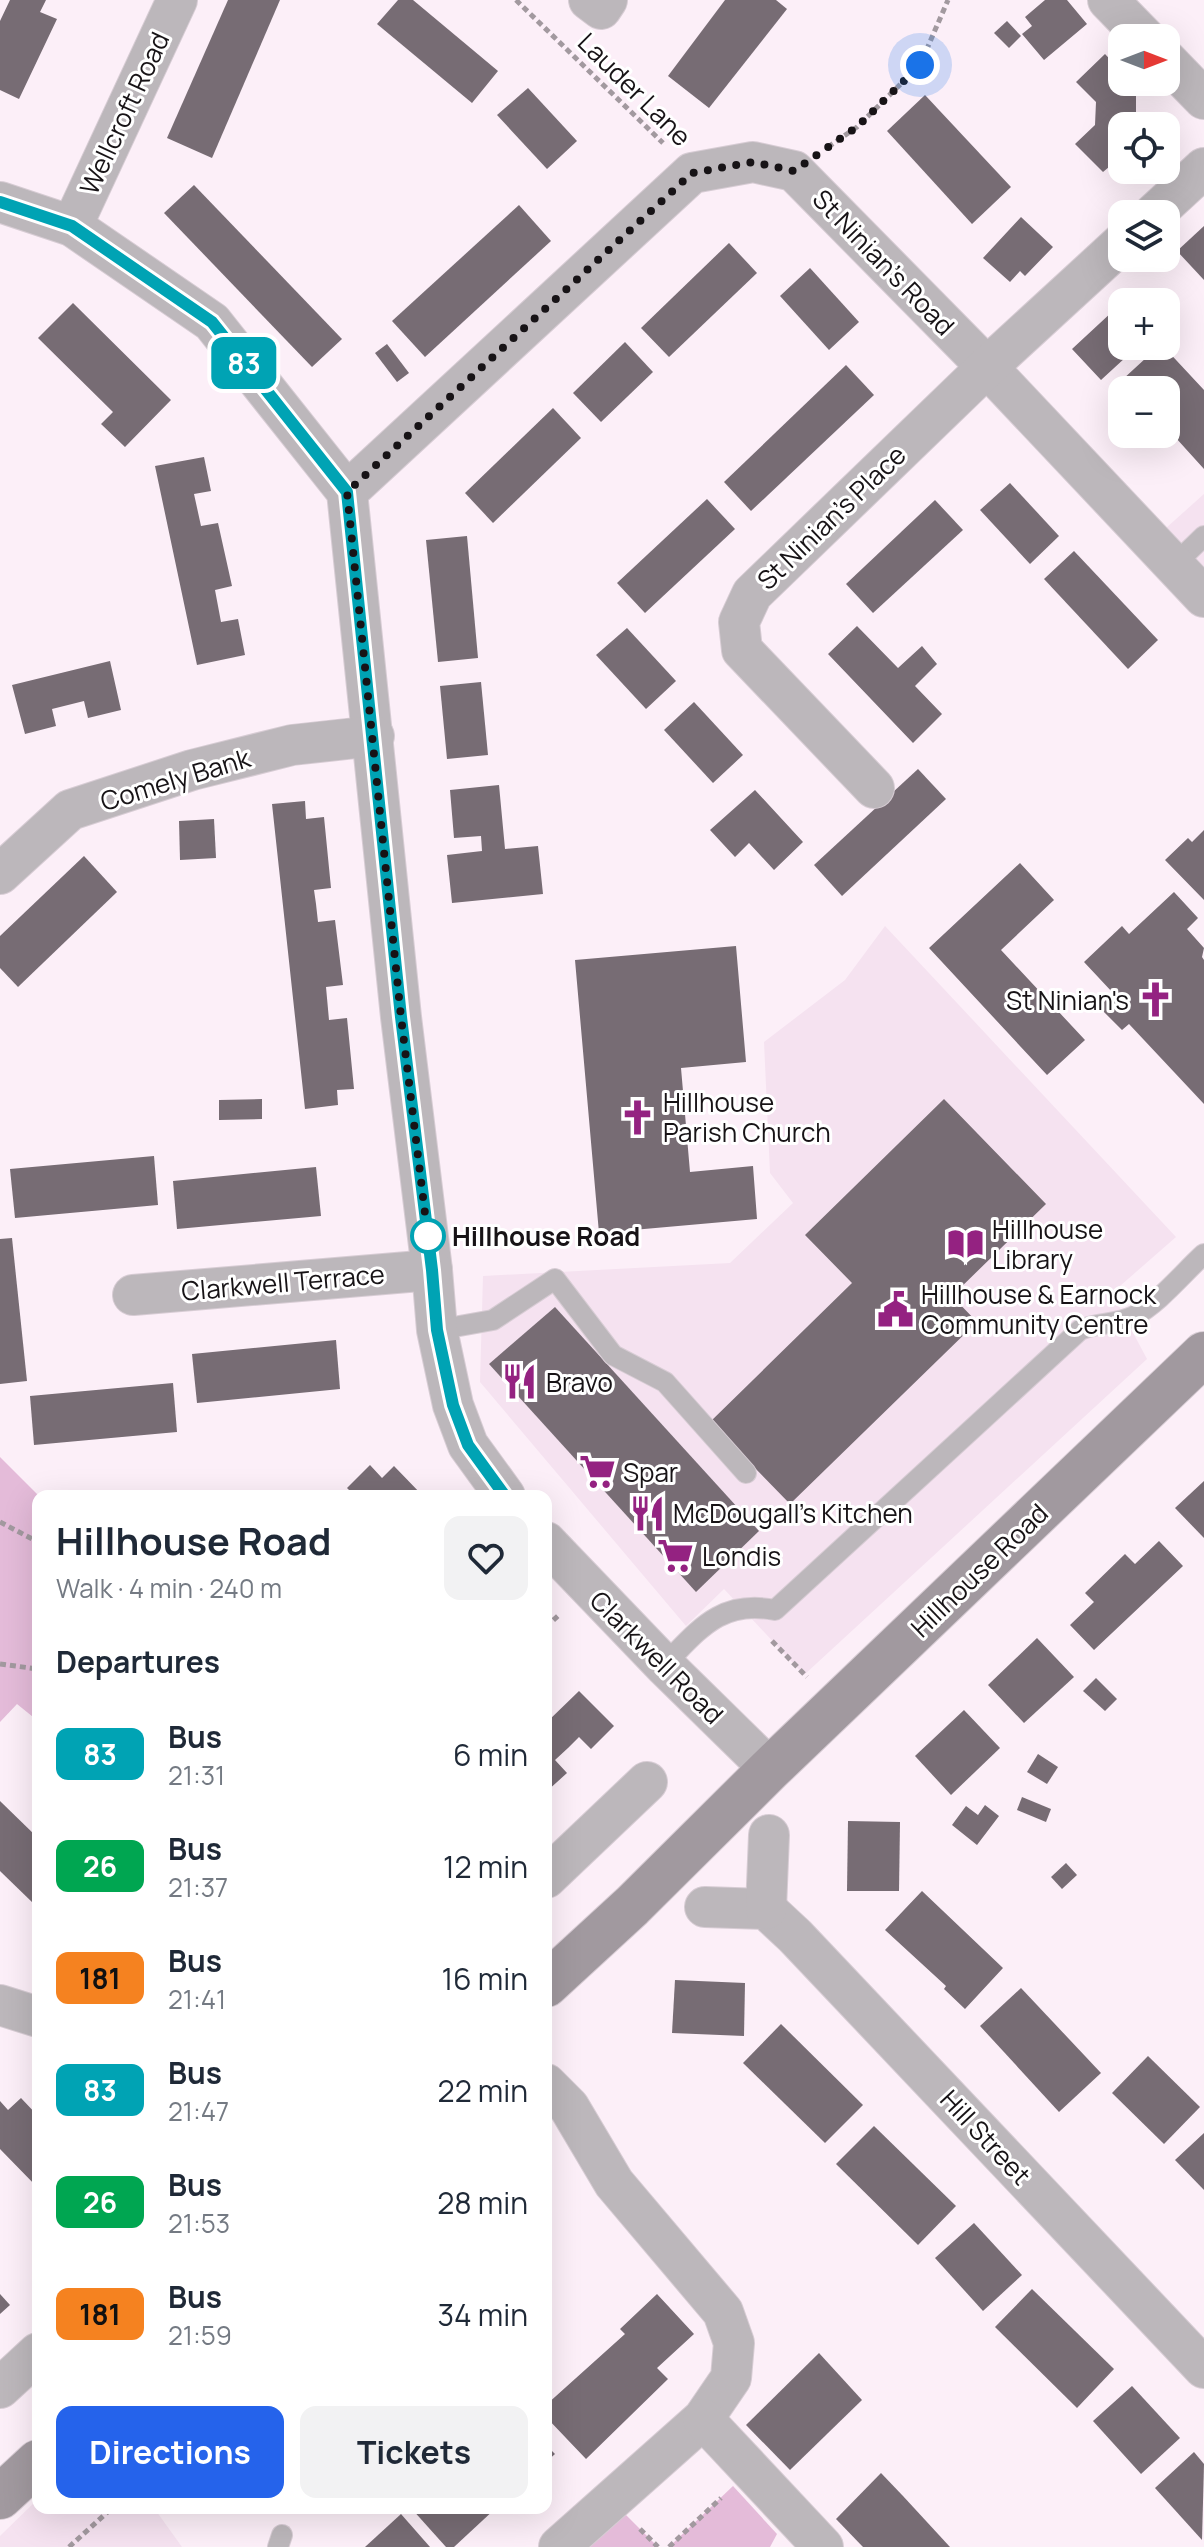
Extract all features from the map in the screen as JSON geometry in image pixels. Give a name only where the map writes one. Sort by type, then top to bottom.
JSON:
[{"type":"street","name":"Wellcroft Road","points":[[72,226],[177,0]]},
{"type":"street","points":[[589,0],[601,9],[607,0]]},
{"type":"street","points":[[1108,0],[1131,24]]},
{"type":"street","points":[[1180,74],[1204,99]]},
{"type":"street","name":"St Ninian's Road","points":[[692,173],[753,162],[794,171],[987,367],[1204,597]]},
{"type":"street","points":[[1169,200],[1204,168]]},
{"type":"street","points":[[347,492],[692,173]]},
{"type":"street","points":[[0,202],[72,226],[212,322],[347,492],[437,1330],[453,1405],[468,1445],[501,1490]]},
{"type":"street","name":"St Ninian's Place","points":[[874,788],[742,650],[739,622],[752,594],[987,367],[1108,256]]},
{"type":"street","name":"Comely Bank","points":[[0,874],[70,810],[192,770],[292,745],[374,736]]},
{"type":"street","name":"Clarkwell Terrace","points":[[133,1295],[432,1270]]},
{"type":"street","name":"Hillhouse Road","points":[[552,1979],[1204,1354]]},
{"type":"street","name":"Clarkwell Road","points":[[552,1548],[770,1769]]},
{"type":"street","points":[[552,1872],[647,1782]]},
{"type":"street","points":[[705,1907],[766,1909],[769,1835]]},
{"type":"street","name":"Hill Street","points":[[766,1909],[1204,2368]]},
{"type":"street","points":[[0,2005],[32,2015]]},
{"type":"street","points":[[552,2090],[569,2107],[614,2183],[723,2312],[734,2343],[731,2378],[703,2419],[559,2547]]},
{"type":"street","points":[[0,2388],[32,2359]]},
{"type":"street","points":[[703,2419],[823,2547]]},
{"type":"street","points":[[0,2497],[32,2468]]},
{"type":"lane","points":[[1174,565],[1204,536]]},
{"type":"lane","points":[[664,1665],[706,1623],[720,1614],[732,1609],[768,1608],[1080,1330],[1089,1325],[1133,1317],[1146,1309],[1204,1254]]},
{"type":"lane","points":[[437,1330],[493,1320],[555,1279],[613,1355],[665,1382],[746,1473]]},
{"type":"path","name":"Lauder Lane","points":[[516,0],[692,173]]},
{"type":"path","points":[[794,171],[857,127],[920,65],[948,0]]},
{"type":"path","points":[[0,1522],[32,1539]]},
{"type":"path","points":[[768,1608],[760,1630],[816,1686]]},
{"type":"path","points":[[0,1664],[32,1668]]},
{"type":"path","points":[[669,2547],[751,2469]]},
{"type":"path","points":[[69,2547],[105,2514]]},
{"type":"shaded area","points":[[1204,494],[1204,568],[1165,529]]},
{"type":"shaded area","points":[[885,926],[1176,1237],[1112,1293],[1147,1359],[804,1675],[724,1589],[686,1626],[480,1382],[483,1276],[730,1263],[793,1203],[770,1173],[764,1042],[845,980]]},
{"type":"shaded area","points":[[0,1457],[33,1490],[32,1716],[17,1704],[0,1722]]},
{"type":"shaded area","points":[[733,2486],[777,2534],[770,2547],[669,2547]]},
{"type":"shaded area","points":[[32,2505],[32,2514],[158,2514],[182,2547],[0,2547],[0,2536]]},
{"type":"shaded area","points":[[624,2513],[658,2547],[589,2547]]},
{"type":"building","points":[[10,0],[46,0],[40,12],[57,19],[19,99],[0,90],[0,21]]},
{"type":"building","points":[[228,0],[280,0],[212,158],[167,138]]},
{"type":"building","points":[[398,0],[413,0],[498,71],[472,103],[377,24]]},
{"type":"building","points":[[725,0],[776,0],[787,9],[709,108],[668,76]]},
{"type":"building","points":[[1045,0],[1067,0],[1087,24],[1044,60],[1022,34],[1032,26],[1025,17]]},
{"type":"building","points":[[1007,21],[1021,36],[1009,48],[994,33]]},
{"type":"building","points":[[1105,54],[1108,57],[1108,96],[1136,96],[1136,112],[1108,112],[1108,168],[1103,172],[1075,144],[1095,125],[1096,102],[1076,82]]},
{"type":"building","points":[[528,88],[577,141],[547,169],[497,115]]},
{"type":"building","points":[[925,95],[1011,187],[972,224],[887,131]]},
{"type":"building","points":[[194,185],[342,339],[312,367],[164,213]]},
{"type":"building","points":[[519,205],[551,241],[425,357],[392,321]]},
{"type":"building","points":[[1021,217],[1053,247],[1025,276],[1020,271],[1010,282],[983,258]]},
{"type":"building","points":[[1204,226],[1204,280],[1180,254],[1180,248]]},
{"type":"building","points":[[729,243],[757,273],[669,357],[641,328]]},
{"type":"building","points":[[810,268],[859,322],[829,350],[780,296]]},
{"type":"building","points":[[73,303],[171,400],[125,447],[101,424],[113,412],[38,338]]},
{"type":"building","points":[[1108,316],[1108,360],[1123,360],[1101,380],[1072,349]]},
{"type":"building","points":[[625,342],[653,372],[601,422],[573,393]]},
{"type":"building","points":[[387,344],[409,373],[397,382],[375,353]]},
{"type":"building","points":[[1144,360],[1176,360],[1204,390],[1204,469],[1180,442],[1180,376],[1126,376]]},
{"type":"building","points":[[846,365],[874,395],[751,511],[724,482]]},
{"type":"building","points":[[553,408],[581,438],[493,523],[465,493]]},
{"type":"building","points":[[204,457],[211,491],[194,494],[201,526],[218,523],[232,586],[215,590],[221,622],[238,619],[245,655],[197,665],[155,466]]},
{"type":"building","points":[[1010,483],[1059,536],[1030,564],[980,510]]},
{"type":"building","points":[[707,499],[735,529],[645,613],[617,583]]},
{"type":"building","points":[[935,500],[963,530],[873,613],[846,584]]},
{"type":"building","points":[[467,536],[478,658],[438,662],[426,540]]},
{"type":"building","points":[[1074,551],[1158,640],[1128,669],[1044,579]]},
{"type":"building","points":[[857,626],[898,668],[922,646],[937,664],[915,686],[942,714],[913,743],[828,654]]},
{"type":"building","points":[[627,628],[676,681],[646,709],[596,655]]},
{"type":"building","points":[[110,661],[121,710],[88,718],[84,701],[52,709],[56,726],[25,734],[12,685]]},
{"type":"building","points":[[481,682],[488,755],[447,759],[440,686]]},
{"type":"building","points":[[694,702],[743,755],[713,783],[664,730]]},
{"type":"building","points":[[918,769],[946,799],[842,896],[814,865]]},
{"type":"building","points":[[499,785],[505,849],[538,846],[543,894],[452,903],[447,855],[482,851],[481,836],[454,838],[450,790]]},
{"type":"building","points":[[755,790],[803,842],[774,870],[749,843],[735,857],[710,830]]},
{"type":"building","points":[[305,801],[306,819],[324,817],[331,888],[314,890],[318,922],[335,920],[343,985],[326,987],[329,1020],[347,1018],[354,1089],[337,1090],[338,1105],[305,1109],[272,804]]},
{"type":"building","points":[[214,819],[216,858],[180,860],[179,821]]},
{"type":"building","points":[[1204,830],[1204,900],[1165,860],[1188,838],[1192,842]]},
{"type":"building","points":[[84,856],[117,892],[18,987],[0,968],[0,936]]},
{"type":"building","points":[[1020,863],[1054,900],[1001,950],[1085,1040],[1047,1075],[929,948]]},
{"type":"building","name":"St Ninian's","points":[[1174,892],[1198,918],[1187,929],[1204,948],[1204,1104],[1129,1024],[1122,1030],[1099,1007],[1113,993],[1084,962],[1122,926],[1129,934]]},
{"type":"building","name":"Hillhouse Parish Church","points":[[736,946],[746,1062],[681,1068],[690,1172],[753,1166],[757,1219],[599,1233],[575,960]]},
{"type":"building","points":[[262,1099],[262,1119],[219,1120],[219,1100]]},
{"type":"building","name":"Hillhouse & Earnock Community Centre","points":[[944,1099],[1046,1204],[952,1296],[977,1322],[790,1504],[710,1422],[852,1283],[805,1235]]},
{"type":"building","points":[[154,1156],[158,1205],[15,1218],[10,1169]]},
{"type":"building","points":[[316,1167],[321,1216],[177,1229],[173,1181]]},
{"type":"building","points":[[12,1238],[27,1381],[0,1384],[0,1239]]},
{"type":"building","points":[[555,1307],[759,1531],[696,1592],[489,1364]]},
{"type":"building","points":[[336,1340],[340,1389],[197,1403],[192,1354]]},
{"type":"building","points":[[173,1383],[177,1432],[34,1445],[30,1396]]},
{"type":"building","points":[[370,1465],[382,1478],[394,1466],[417,1490],[349,1490],[347,1488]]},
{"type":"building","points":[[1204,1481],[1204,1538],[1175,1508]]},
{"type":"building","points":[[1159,1541],[1183,1566],[1094,1650],[1070,1625],[1094,1602],[1085,1593],[1125,1554],[1135,1564]]},
{"type":"building","points":[[1037,1638],[1074,1677],[1024,1723],[988,1685]]},
{"type":"building","points":[[1096,1678],[1117,1699],[1105,1711],[1083,1691]]},
{"type":"building","points":[[579,1691],[614,1726],[591,1749],[579,1737],[555,1760],[567,1773],[552,1787],[552,1717]]},
{"type":"building","points":[[964,1710],[1000,1748],[951,1795],[915,1756]]},
{"type":"building","points":[[1038,1754],[1058,1767],[1047,1784],[1027,1772]]},
{"type":"building","points":[[1022,1797],[1051,1809],[1046,1822],[1017,1810]]},
{"type":"building","points":[[0,1801],[32,1832],[32,1902],[0,1871]]},
{"type":"building","points":[[985,1805],[999,1816],[977,1845],[952,1825],[966,1806],[978,1815]]},
{"type":"building","points":[[848,1821],[900,1822],[899,1891],[847,1891]]},
{"type":"building","points":[[1066,1863],[1077,1875],[1062,1889],[1051,1877]]},
{"type":"building","points":[[922,1891],[1003,1968],[965,2009],[944,1989],[946,1986],[885,1930]]},
{"type":"building","points":[[675,1980],[745,1983],[744,2036],[672,2033]]},
{"type":"building","points":[[1021,1988],[1101,2073],[1059,2112],[980,2026]]},
{"type":"building","points":[[781,2024],[863,2105],[825,2143],[743,2063]]},
{"type":"building","points":[[1148,2056],[1200,2107],[1164,2144],[1112,2093]]},
{"type":"building","points":[[21,2098],[32,2110],[32,2182],[0,2149],[0,2101],[8,2110]]},
{"type":"building","points":[[874,2126],[956,2206],[918,2245],[836,2164]]},
{"type":"building","points":[[1204,2133],[1204,2190],[1175,2160]]},
{"type":"building","points":[[974,2223],[1022,2275],[983,2311],[935,2258]]},
{"type":"building","points":[[1032,2289],[1114,2369],[1077,2408],[995,2327]]},
{"type":"building","points":[[0,2294],[10,2305],[0,2314]]},
{"type":"building","points":[[657,2294],[694,2334],[657,2368],[668,2379],[586,2459],[552,2423],[552,2400],[625,2334],[620,2329]]},
{"type":"building","points":[[819,2353],[862,2400],[790,2470],[746,2425]]},
{"type":"building","points":[[1132,2386],[1180,2438],[1141,2474],[1093,2421]]},
{"type":"building","points":[[1194,2452],[1204,2464],[1202,2540],[1155,2488]]},
{"type":"building","points":[[881,2473],[950,2547],[863,2547],[836,2519]]},
{"type":"building","points":[[401,2514],[430,2547],[365,2547]]},
{"type":"building","points":[[416,2514],[490,2514],[454,2547],[446,2547]]},
{"type":"bus line","name":"83","points":[[0,202],[72,226],[212,322],[347,492],[437,1330],[453,1405],[468,1445],[501,1490]]},
{"type":"place","name":"St Ninian's","points":[[1155,1000]]},
{"type":"place","name":"Hillhouse Parish Church","points":[[637,1117]]},
{"type":"place","name":"Hillhouse Road","points":[[428,1236]]},
{"type":"place","name":"Hillhouse Library","points":[[966,1244]]},
{"type":"place","name":"Hillhouse & Earnock Community Centre","points":[[895,1309]]},
{"type":"place","name":"Bravo","points":[[520,1382]]},
{"type":"place","name":"Spar","points":[[597,1472]]},
{"type":"place","name":"McDougall's Kitchen","points":[[647,1513]]},
{"type":"place","name":"Londis","points":[[676,1556]]},
{"type":"route","points":[[428,1236],[401,1017],[347,492],[692,173],[753,162],[794,171],[857,127],[920,65]]}]
